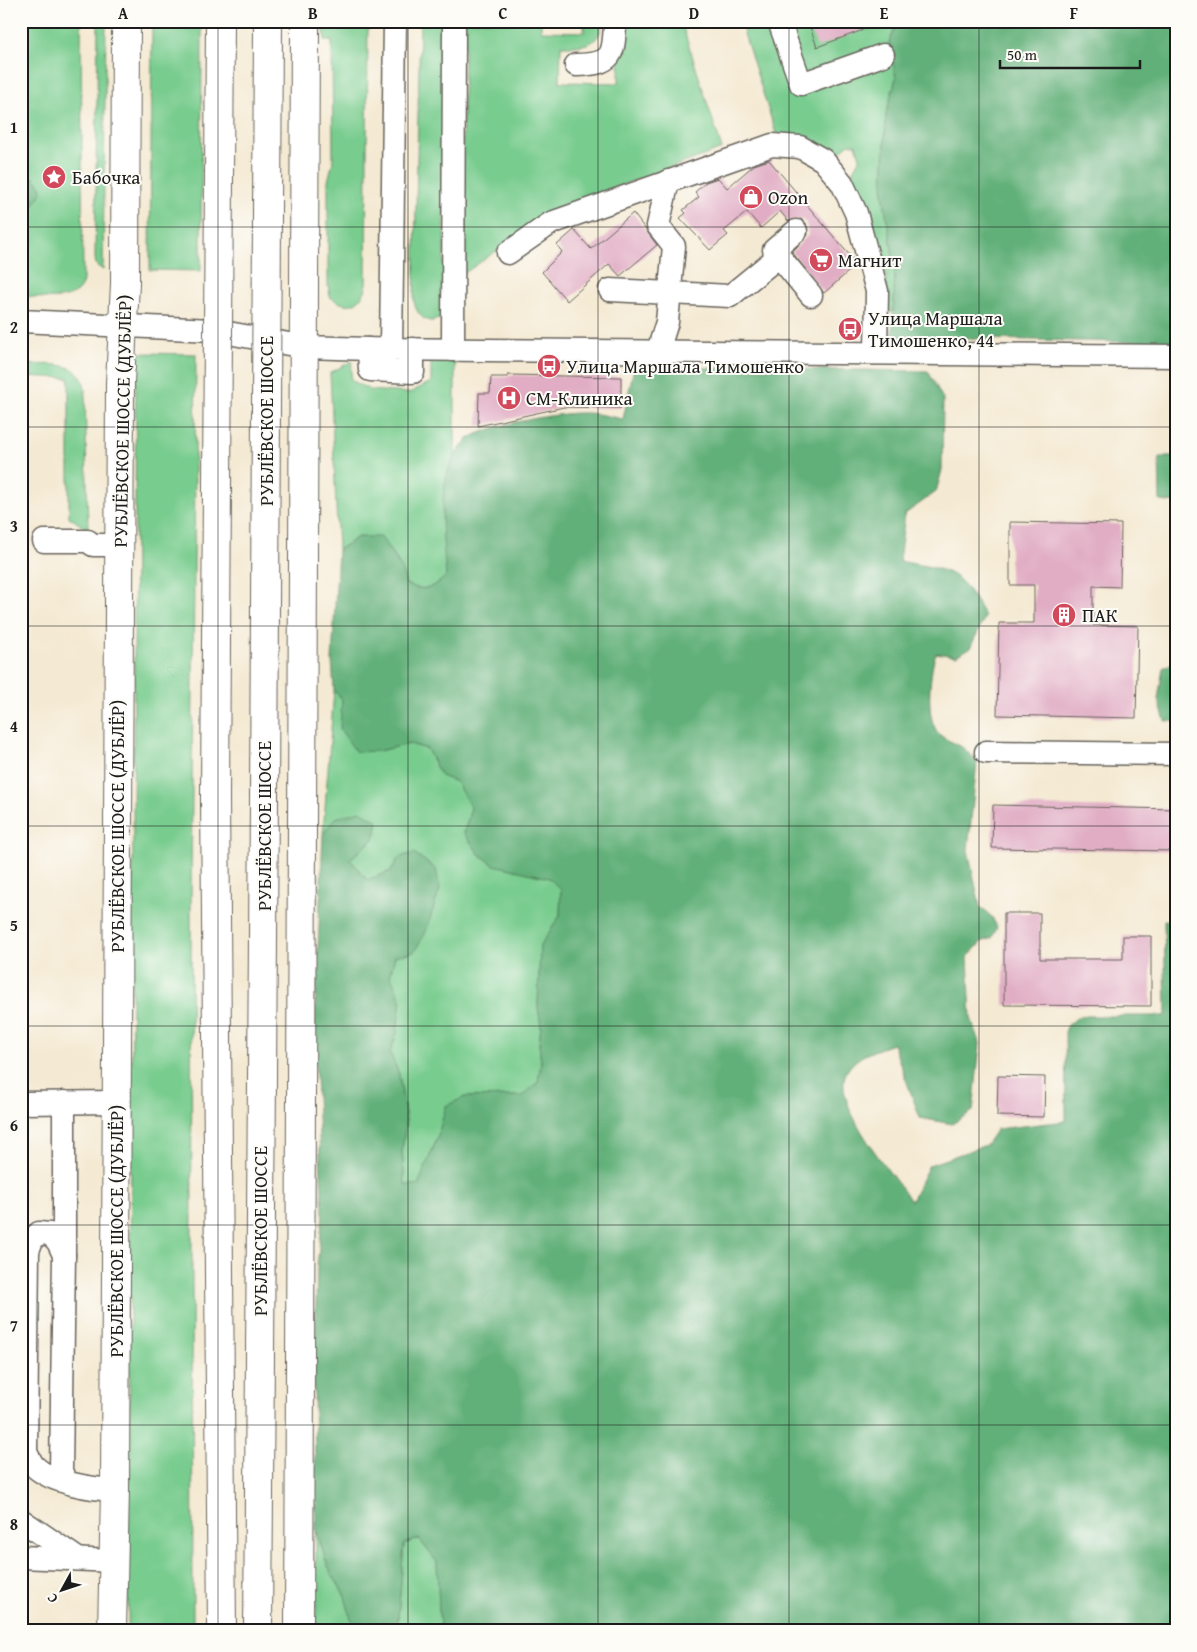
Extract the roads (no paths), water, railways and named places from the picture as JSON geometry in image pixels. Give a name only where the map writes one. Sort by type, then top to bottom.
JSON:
[{"type":"main road","name":"РУБЛЁВСКОЕ ШОССЕ (ДУБЛЁР)","points":[[112,1631],[116,1490],[118,546],[120,382],[125,283],[126,21]]},
{"type":"main road","points":[[220,21],[215,798],[222,1631]]},
{"type":"main road","name":"РУБЛЁВСКОЕ ШОССЕ","points":[[258,1631],[268,21]]},
{"type":"main road","points":[[299,1631],[305,21]]},
{"type":"street","points":[[391,349],[395,21]]},
{"type":"street","points":[[453,350],[454,21]]},
{"type":"street","points":[[576,65],[604,62],[612,53],[615,21]]},
{"type":"street","points":[[779,21],[801,84],[883,55]]},
{"type":"street","points":[[508,254],[551,223],[772,145],[800,146],[823,160],[842,183],[856,214],[877,292],[876,353]]},
{"type":"street","points":[[658,352],[667,322],[674,246],[658,226],[668,181]]},
{"type":"street","points":[[796,231],[774,250],[811,294]]},
{"type":"street","points":[[610,290],[730,296],[779,256]]},
{"type":"street","points":[[255,339],[256,265]]},
{"type":"street","points":[[21,321],[212,330],[305,347],[1176,356]]},
{"type":"street","points":[[211,374],[212,330]]},
{"type":"street","points":[[44,541],[88,541],[93,545],[118,546]]},
{"type":"street","points":[[986,752],[1176,754]]},
{"type":"street","points":[[64,1102],[61,1472],[66,1480]]},
{"type":"street","points":[[21,1103],[116,1102]]},
{"type":"street","points":[[64,1255],[58,1242],[50,1234],[39,1233],[32,1240],[28,1251],[26,1453],[34,1466],[48,1474],[89,1488],[116,1490]]},
{"type":"street","points":[[21,1520],[78,1558]]},
{"type":"street","points":[[21,1557],[114,1561]]},
{"type":"place","name":"Бабочка","points":[[54,177]]},
{"type":"place","name":"Ozon","points":[[751,197]]},
{"type":"place","name":"Магнит","points":[[821,260]]},
{"type":"place","name":"Улица Маршала Тимошенко, 44","points":[[850,329]]},
{"type":"place","name":"Улица Маршала Тимошенко","points":[[549,366]]},
{"type":"place","name":"СМ-Клиника","points":[[509,398]]},
{"type":"place","name":"ПАК","points":[[1064,615]]}]
